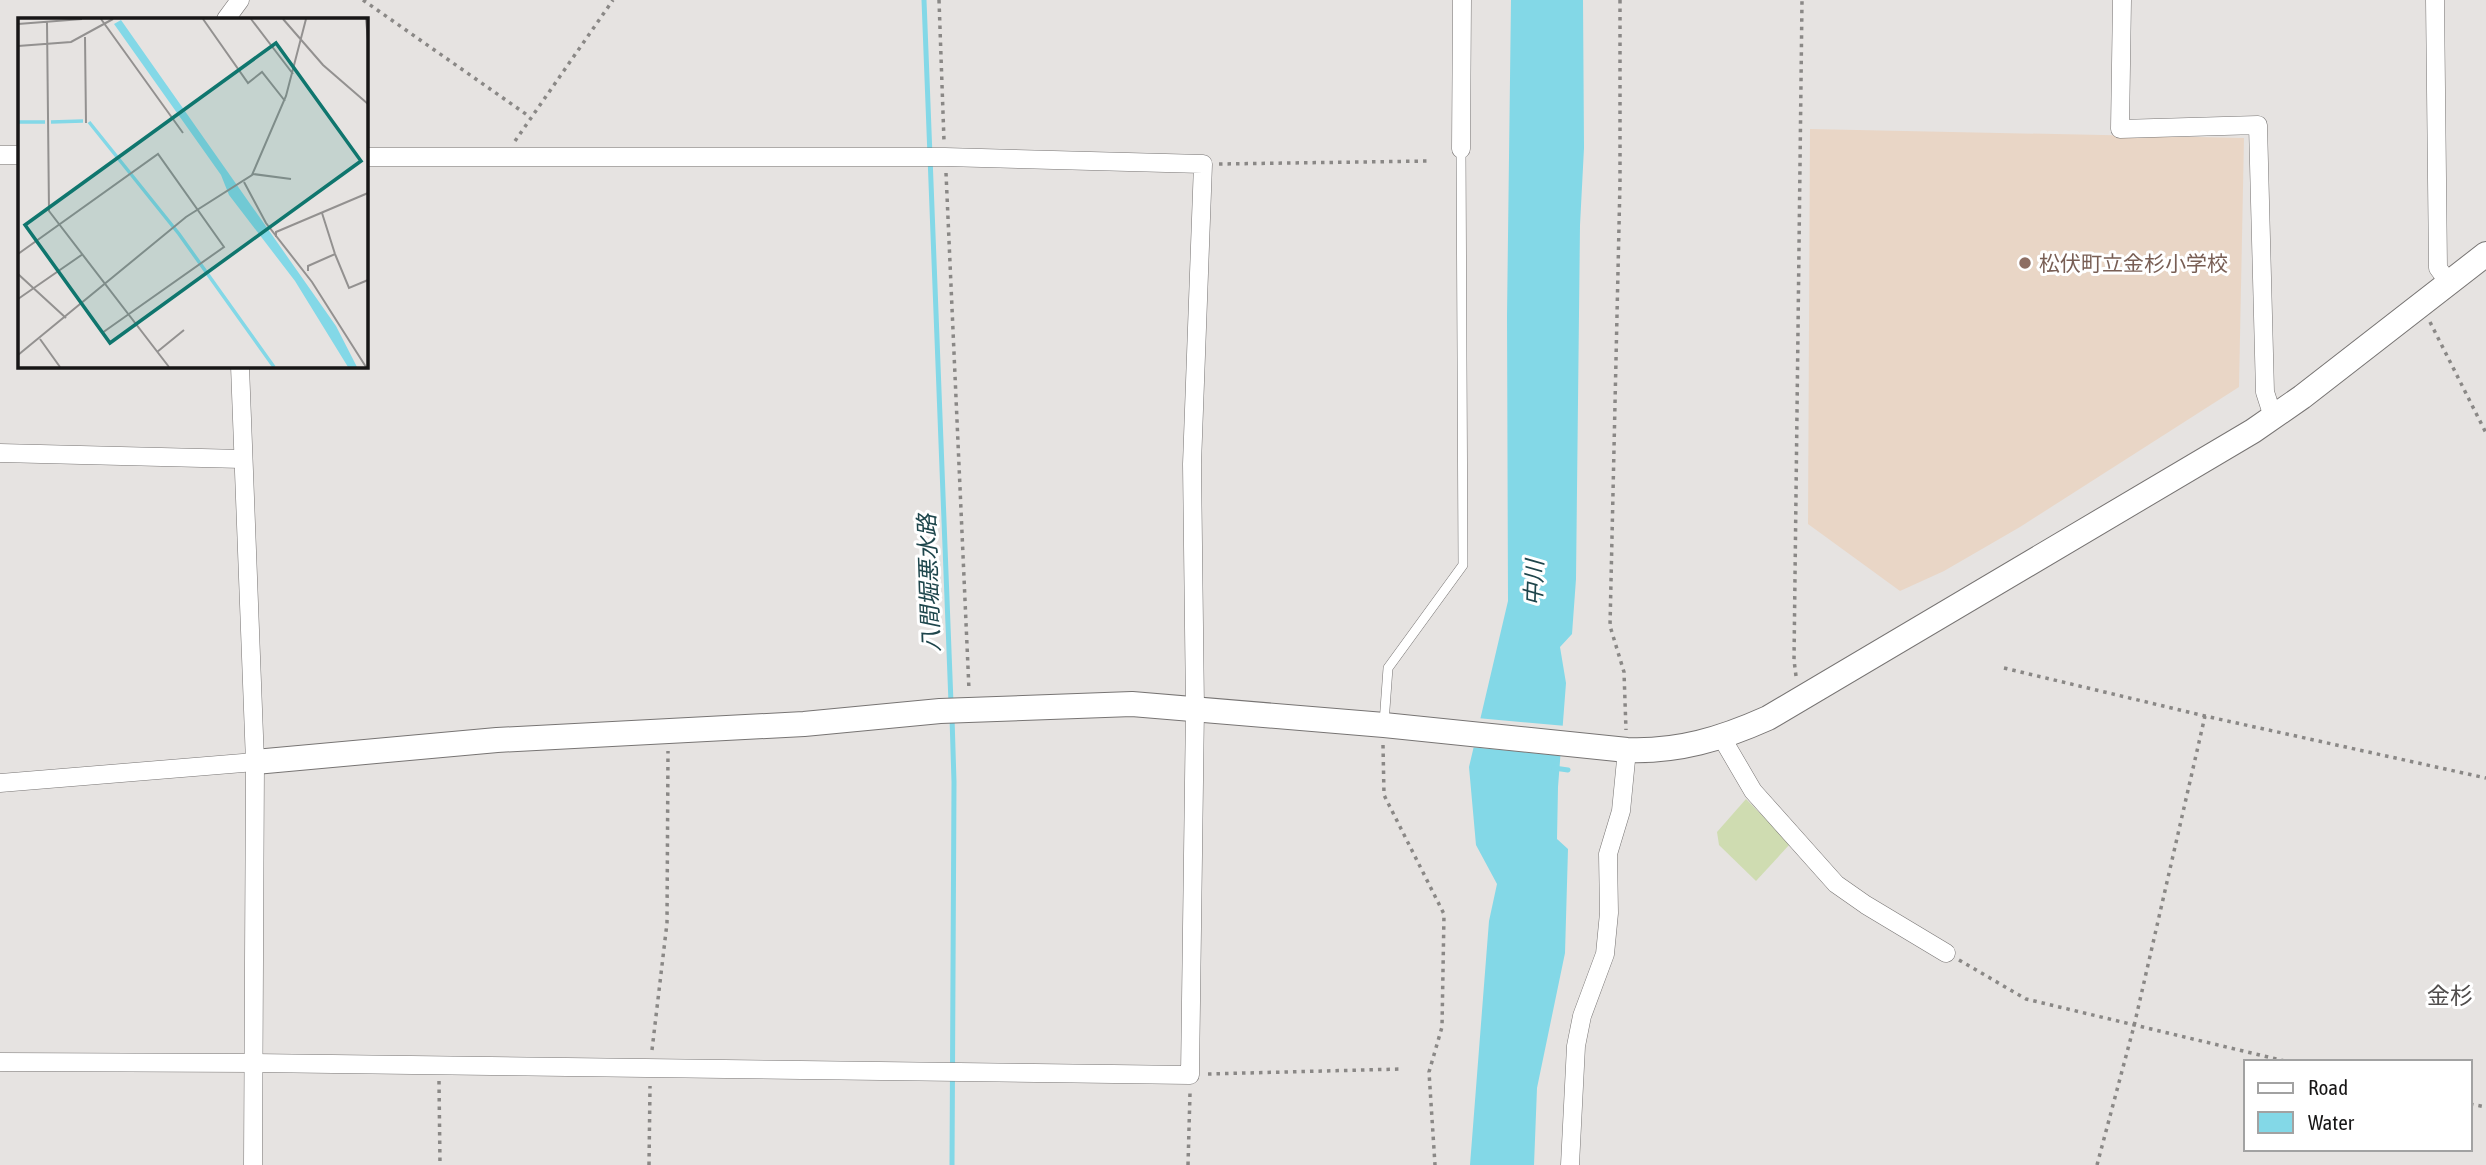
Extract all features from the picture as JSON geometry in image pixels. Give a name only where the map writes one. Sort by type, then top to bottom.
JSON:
[{"type":"street","points":[[227,18],[240,0]]},
{"type":"street","points":[[1461,149],[1462,0]]},
{"type":"street","points":[[2122,0],[2120,129],[2258,125],[2265,392],[2273,416]]},
{"type":"street","points":[[2435,0],[2438,268],[2449,284]]},
{"type":"street","points":[[0,155],[18,155]]},
{"type":"street","points":[[0,1062],[1190,1074],[1195,708],[1192,464],[1203,164],[945,158],[368,157]]},
{"type":"street","points":[[0,783],[498,740],[804,724],[940,711],[1132,704],[1388,725],[1623,749],[1689,747],[1722,738],[1768,718],[2229,445],[2273,416],[2486,254]]},
{"type":"street","points":[[240,368],[255,762],[253,1165]]},
{"type":"street","points":[[0,453],[242,459]]},
{"type":"street","points":[[1722,738],[1753,791],[1836,884],[1946,953]]},
{"type":"street","points":[[1570,1165],[1576,1046],[1582,1016],[1605,954],[1609,913],[1608,854],[1621,811],[1623,749]]},
{"type":"lane","points":[[1388,725],[1388,668],[1463,565],[1461,149]]},
{"type":"path","points":[[363,0],[530,117]]},
{"type":"path","points":[[505,158],[530,117],[613,0]]},
{"type":"path","points":[[939,0],[967,710]]},
{"type":"path","points":[[1620,0],[1620,182],[1610,626],[1624,672],[1623,749]]},
{"type":"path","points":[[1800,699],[1794,660],[1802,0]]},
{"type":"path","points":[[1203,164],[1430,161]]},
{"type":"path","points":[[2420,306],[2486,433]]},
{"type":"path","points":[[2004,668],[2486,778]]},
{"type":"path","points":[[2097,1165],[2134,1026],[2205,716]]},
{"type":"path","points":[[1388,725],[1382,786],[1384,795],[1444,914],[1442,1027],[1429,1072],[1435,1165]]},
{"type":"path","points":[[649,1165],[650,1068],[667,923],[668,731]]},
{"type":"path","points":[[1946,953],[2026,999],[2280,1060]]},
{"type":"path","points":[[439,1065],[440,1165]]},
{"type":"path","points":[[1188,1165],[1190,1074],[1401,1069]]},
{"type":"shaded area","name":"松伏町立金杉小学校","points":[[1810,129],[2244,138],[2239,387],[2020,527],[1944,571],[1900,591],[1808,524]]},
{"type":"green space","points":[[1746,799],[1790,844],[1756,881],[1719,845],[1717,832]]},
{"type":"water","name":"中川","points":[[1511,0],[1583,0],[1584,148],[1580,225],[1576,579],[1572,634],[1560,647],[1566,683],[1557,839],[1568,849],[1565,953],[1537,1088],[1534,1165],[1470,1165],[1489,921],[1497,884],[1476,845],[1469,767],[1508,601],[1507,316]]},
{"type":"pier","points":[[1477,718],[1566,726],[1564,756],[1470,747]]},
{"type":"waterway","name":"八間堀悪水路","points":[[924,0],[951,703]]},
{"type":"waterway","name":"八間堀悪水路","points":[[952,717],[952,1165]]},
{"type":"waterway","points":[[1554,768],[1568,770]]},
{"type":"place","name":"松伏町立金杉小学校","points":[[2025,263]]},
{"type":"district","name":"金杉","points":[[2450,996]]}]
